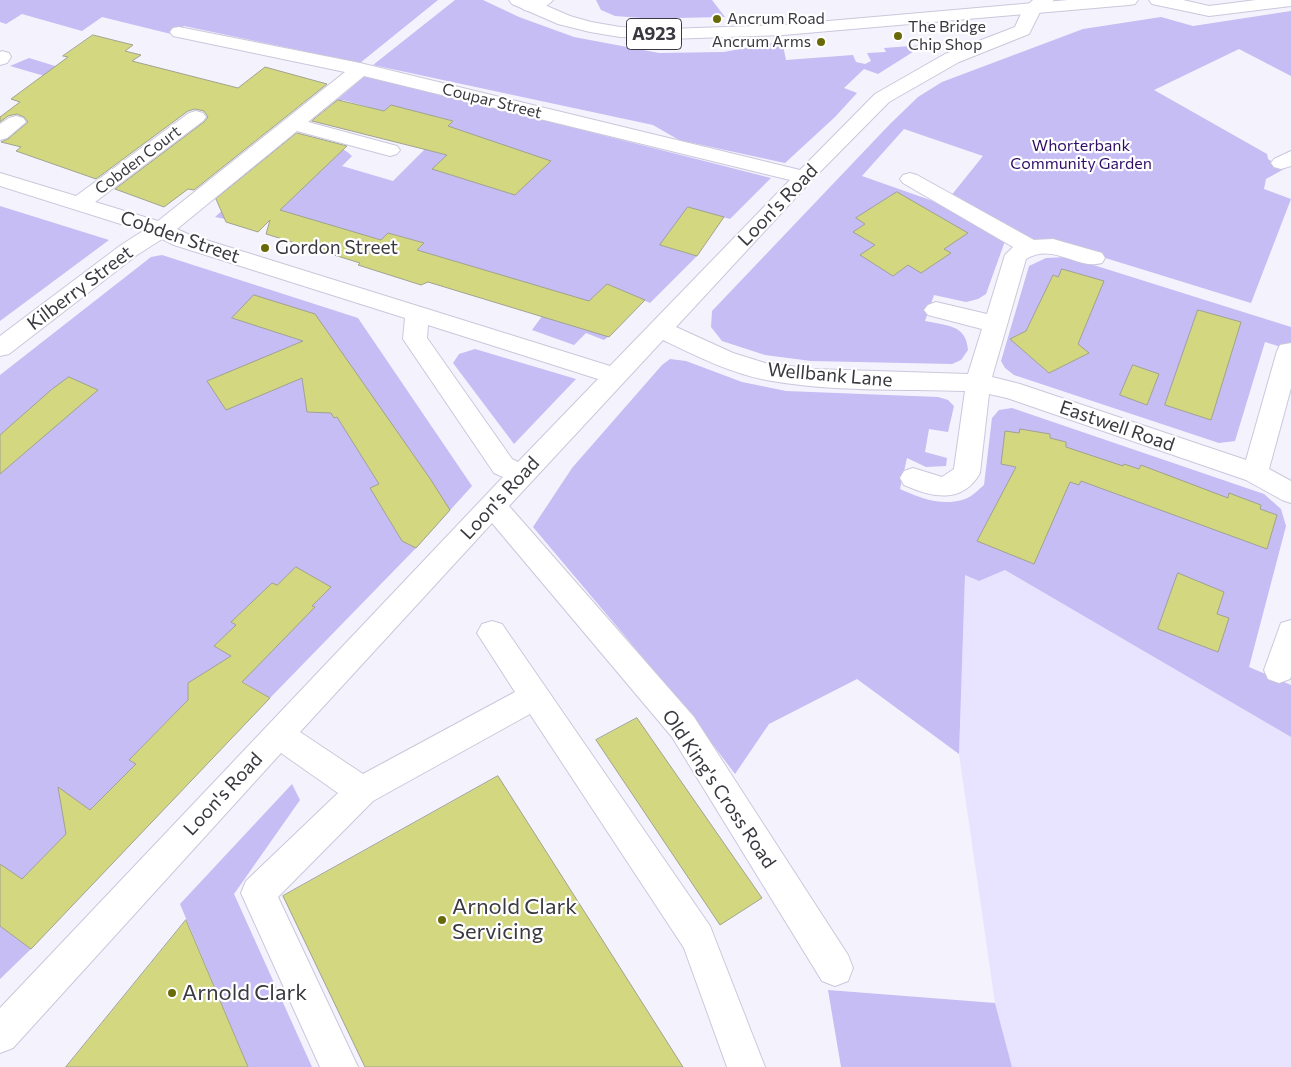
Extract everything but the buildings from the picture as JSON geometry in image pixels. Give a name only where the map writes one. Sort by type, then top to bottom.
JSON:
[{"type":"street","name":"A923","points":[[530,2],[564,20],[590,27],[620,32],[669,34],[783,30],[1039,5],[1129,0]]},
{"type":"street","points":[[1158,0],[1209,11],[1291,1]]},
{"type":"street","name":"Loon's Road","points":[[0,1035],[521,475],[804,177],[882,98],[952,58],[1024,30],[1039,5]]},
{"type":"street","name":"Coupar Street","points":[[179,32],[360,69],[804,177]]},
{"type":"street","points":[[160,229],[178,218],[360,69]]},
{"type":"street","name":"Cobden Court","points":[[80,204],[196,117]]},
{"type":"street","points":[[294,124],[390,150]]},
{"type":"street","name":"Cobden Street","points":[[0,179],[160,229],[182,240],[616,376]]},
{"type":"street","points":[[910,179],[1030,247]]},
{"type":"street","name":"Kilberry Street","points":[[0,348],[129,250],[160,229]]},
{"type":"street","points":[[913,478],[933,486],[952,486],[966,473],[978,384],[1016,255],[1030,247],[1053,246],[1094,258]]},
{"type":"street","points":[[936,310],[996,324]]},
{"type":"street","points":[[417,314],[416,339],[504,466],[521,475]]},
{"type":"street","name":"Wellbank Lane","points":[[660,329],[724,359],[766,372],[812,378],[978,384]]},
{"type":"street","points":[[1254,473],[1283,400],[1289,351]]},
{"type":"street","name":"Eastwell Road","points":[[978,384],[1011,390],[1254,473],[1291,493]]},
{"type":"street","name":"Old King's Cross Road","points":[[493,506],[683,727],[834,968]]},
{"type":"street","points":[[1279,670],[1291,632]]},
{"type":"street","points":[[492,633],[698,938],[746,1067]]},
{"type":"street","points":[[339,1067],[258,893],[362,792],[535,696]]},
{"type":"street","points":[[278,734],[362,792]]},
{"type":"shaded area","points":[[1005,570],[1291,737],[1291,1067],[1012,1067],[995,1003],[959,754],[965,574],[979,581]]},
{"type":"green space","points":[[0,0],[438,0],[360,63],[184,26],[171,34],[102,17],[82,31],[22,14],[6,24],[0,22]]},
{"type":"green space","points":[[455,0],[483,0],[519,17],[574,37],[659,53],[724,52],[782,41],[786,60],[853,55],[856,62],[865,64],[871,61],[867,53],[886,52],[884,48],[924,45],[878,74],[864,69],[844,88],[857,93],[835,117],[785,163],[679,140],[653,125],[373,65]]},
{"type":"green space","points":[[596,0],[712,0],[725,17],[674,18],[670,20],[615,16],[601,10]]},
{"type":"green space","name":"Whorterbank Community Garden","points":[[1291,11],[1291,76],[1239,49],[1154,90],[1267,154],[1268,159],[1284,169],[1266,179],[1264,189],[1291,199],[1251,303],[1044,239],[1027,241],[950,197],[983,156],[904,129],[862,176],[947,206],[1005,241],[986,294],[978,299],[966,302],[934,295],[925,321],[954,328],[964,335],[968,350],[961,360],[952,364],[811,361],[765,355],[722,341],[711,327],[712,311],[890,124],[918,97],[942,82],[1083,29],[1161,17],[1193,26]]},
{"type":"green space","points":[[29,58],[91,77],[86,88],[10,66]]},
{"type":"green space","points":[[366,75],[771,178],[730,219],[688,208],[661,245],[697,256],[650,303],[607,284],[609,336],[604,340],[586,333],[574,345],[532,330],[559,293],[417,250],[424,243],[388,233],[381,240],[241,204],[225,219],[215,217],[299,141],[313,141],[334,145],[352,156],[342,166],[393,181],[453,121],[435,116],[423,128],[387,112],[343,100],[337,105],[332,104]]},
{"type":"green space","points":[[0,206],[109,240],[0,321]]},
{"type":"green space","points":[[162,255],[358,318],[472,486],[416,548],[270,698],[226,672],[205,675],[191,682],[188,686],[200,698],[183,705],[129,760],[136,764],[22,879],[8,870],[0,871],[0,375],[151,257]]},
{"type":"green space","points":[[1068,257],[1291,327],[1291,350],[1265,342],[1235,441],[1219,443],[1014,375],[1005,368],[1001,361],[1029,266],[1046,258]]},
{"type":"green space","points":[[475,349],[576,379],[514,444],[453,363],[459,354]]},
{"type":"green space","points":[[670,359],[686,361],[742,382],[786,391],[938,397],[948,400],[954,406],[948,432],[929,429],[925,452],[947,458],[946,466],[926,467],[907,458],[900,489],[931,500],[948,502],[965,499],[973,495],[984,485],[992,418],[999,410],[1012,408],[1264,494],[1281,509],[1286,526],[1249,667],[1291,685],[1291,737],[1005,570],[979,581],[965,575],[959,754],[857,679],[769,724],[735,774],[683,705],[533,527],[572,468],[662,365]]},
{"type":"green space","points":[[292,784],[300,800],[234,894],[312,1067],[248,1067],[180,904]]},
{"type":"green space","points":[[0,926],[31,949],[0,979]]},
{"type":"green space","points":[[828,990],[995,1003],[1012,1067],[841,1067]]},
{"type":"place","name":"Ancrum Road","points":[[717,19]]},
{"type":"place","name":"The Bridge Chip Shop","points":[[898,36]]},
{"type":"place","name":"Ancrum Arms","points":[[821,42]]},
{"type":"place","name":"Gordon Street","points":[[265,248]]},
{"type":"place","name":"Arnold Clark Servicing","points":[[442,920]]},
{"type":"place","name":"Arnold Clark","points":[[172,993]]}]
